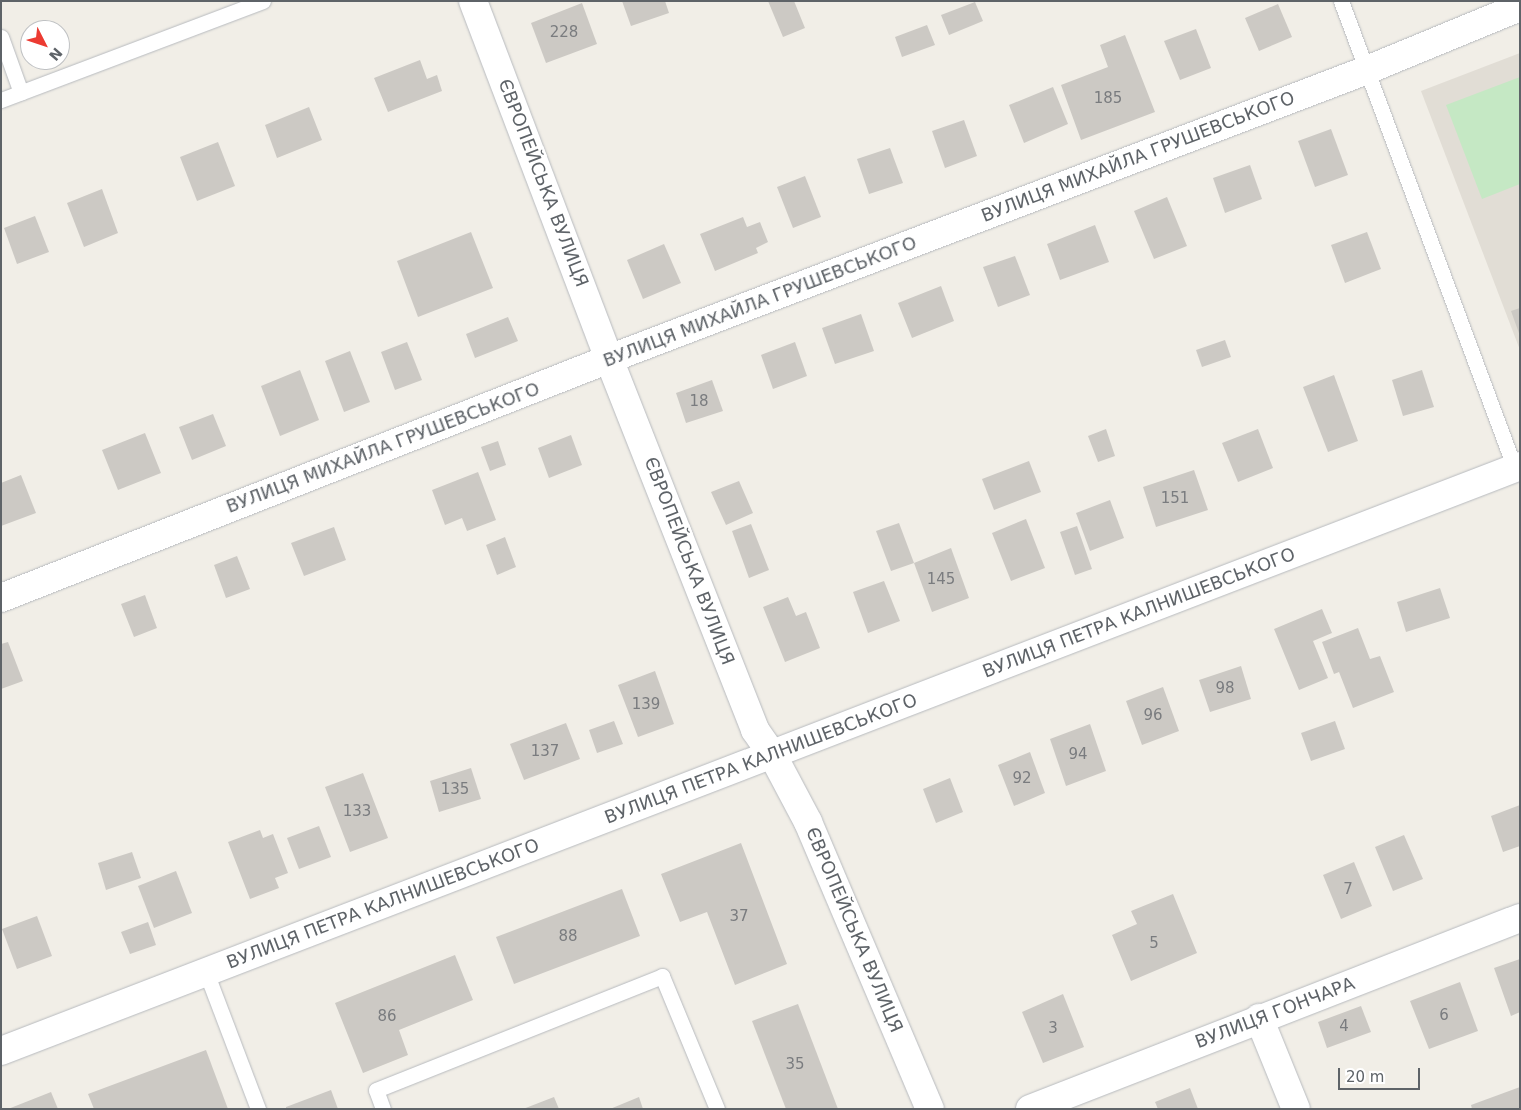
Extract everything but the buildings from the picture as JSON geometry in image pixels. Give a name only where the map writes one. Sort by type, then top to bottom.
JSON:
[{"type":"street","name":"ЄВРОПЕЙСЬКА ВУЛИЦЯ","points":[[474,1],[609,359],[755,730],[772,754],[808,822],[930,1109]]},
{"type":"street","name":"ВУЛИЦЯ МИХАЙЛА ГРУШЕВСЬКОГО","points":[[1,598],[609,359],[1367,70],[1520,7]]},
{"type":"street","name":"ВУЛИЦЯ ПЕТРА КАЛНИШЕВСЬКОГО","points":[[1,1050],[1518,467]]},
{"type":"street","name":"ВУЛИЦЯ ГОНЧАРА","points":[[1030,1109],[1259,1018],[1520,918]]},
{"type":"street","points":[[1259,1018],[1296,1109]]},
{"type":"lane","points":[[1,100],[263,1]]},
{"type":"lane","points":[[1341,1],[1518,467]]},
{"type":"lane","points":[[1,37],[20,93]]},
{"type":"lane","points":[[206,972],[258,1109]]},
{"type":"lane","points":[[384,1109],[376,1090],[662,976],[717,1109]]},
{"type":"shaded area","points":[[1520,53],[1520,350],[1421,91]]},
{"type":"green space","points":[[1520,77],[1520,184],[1482,199],[1446,105]]}]
